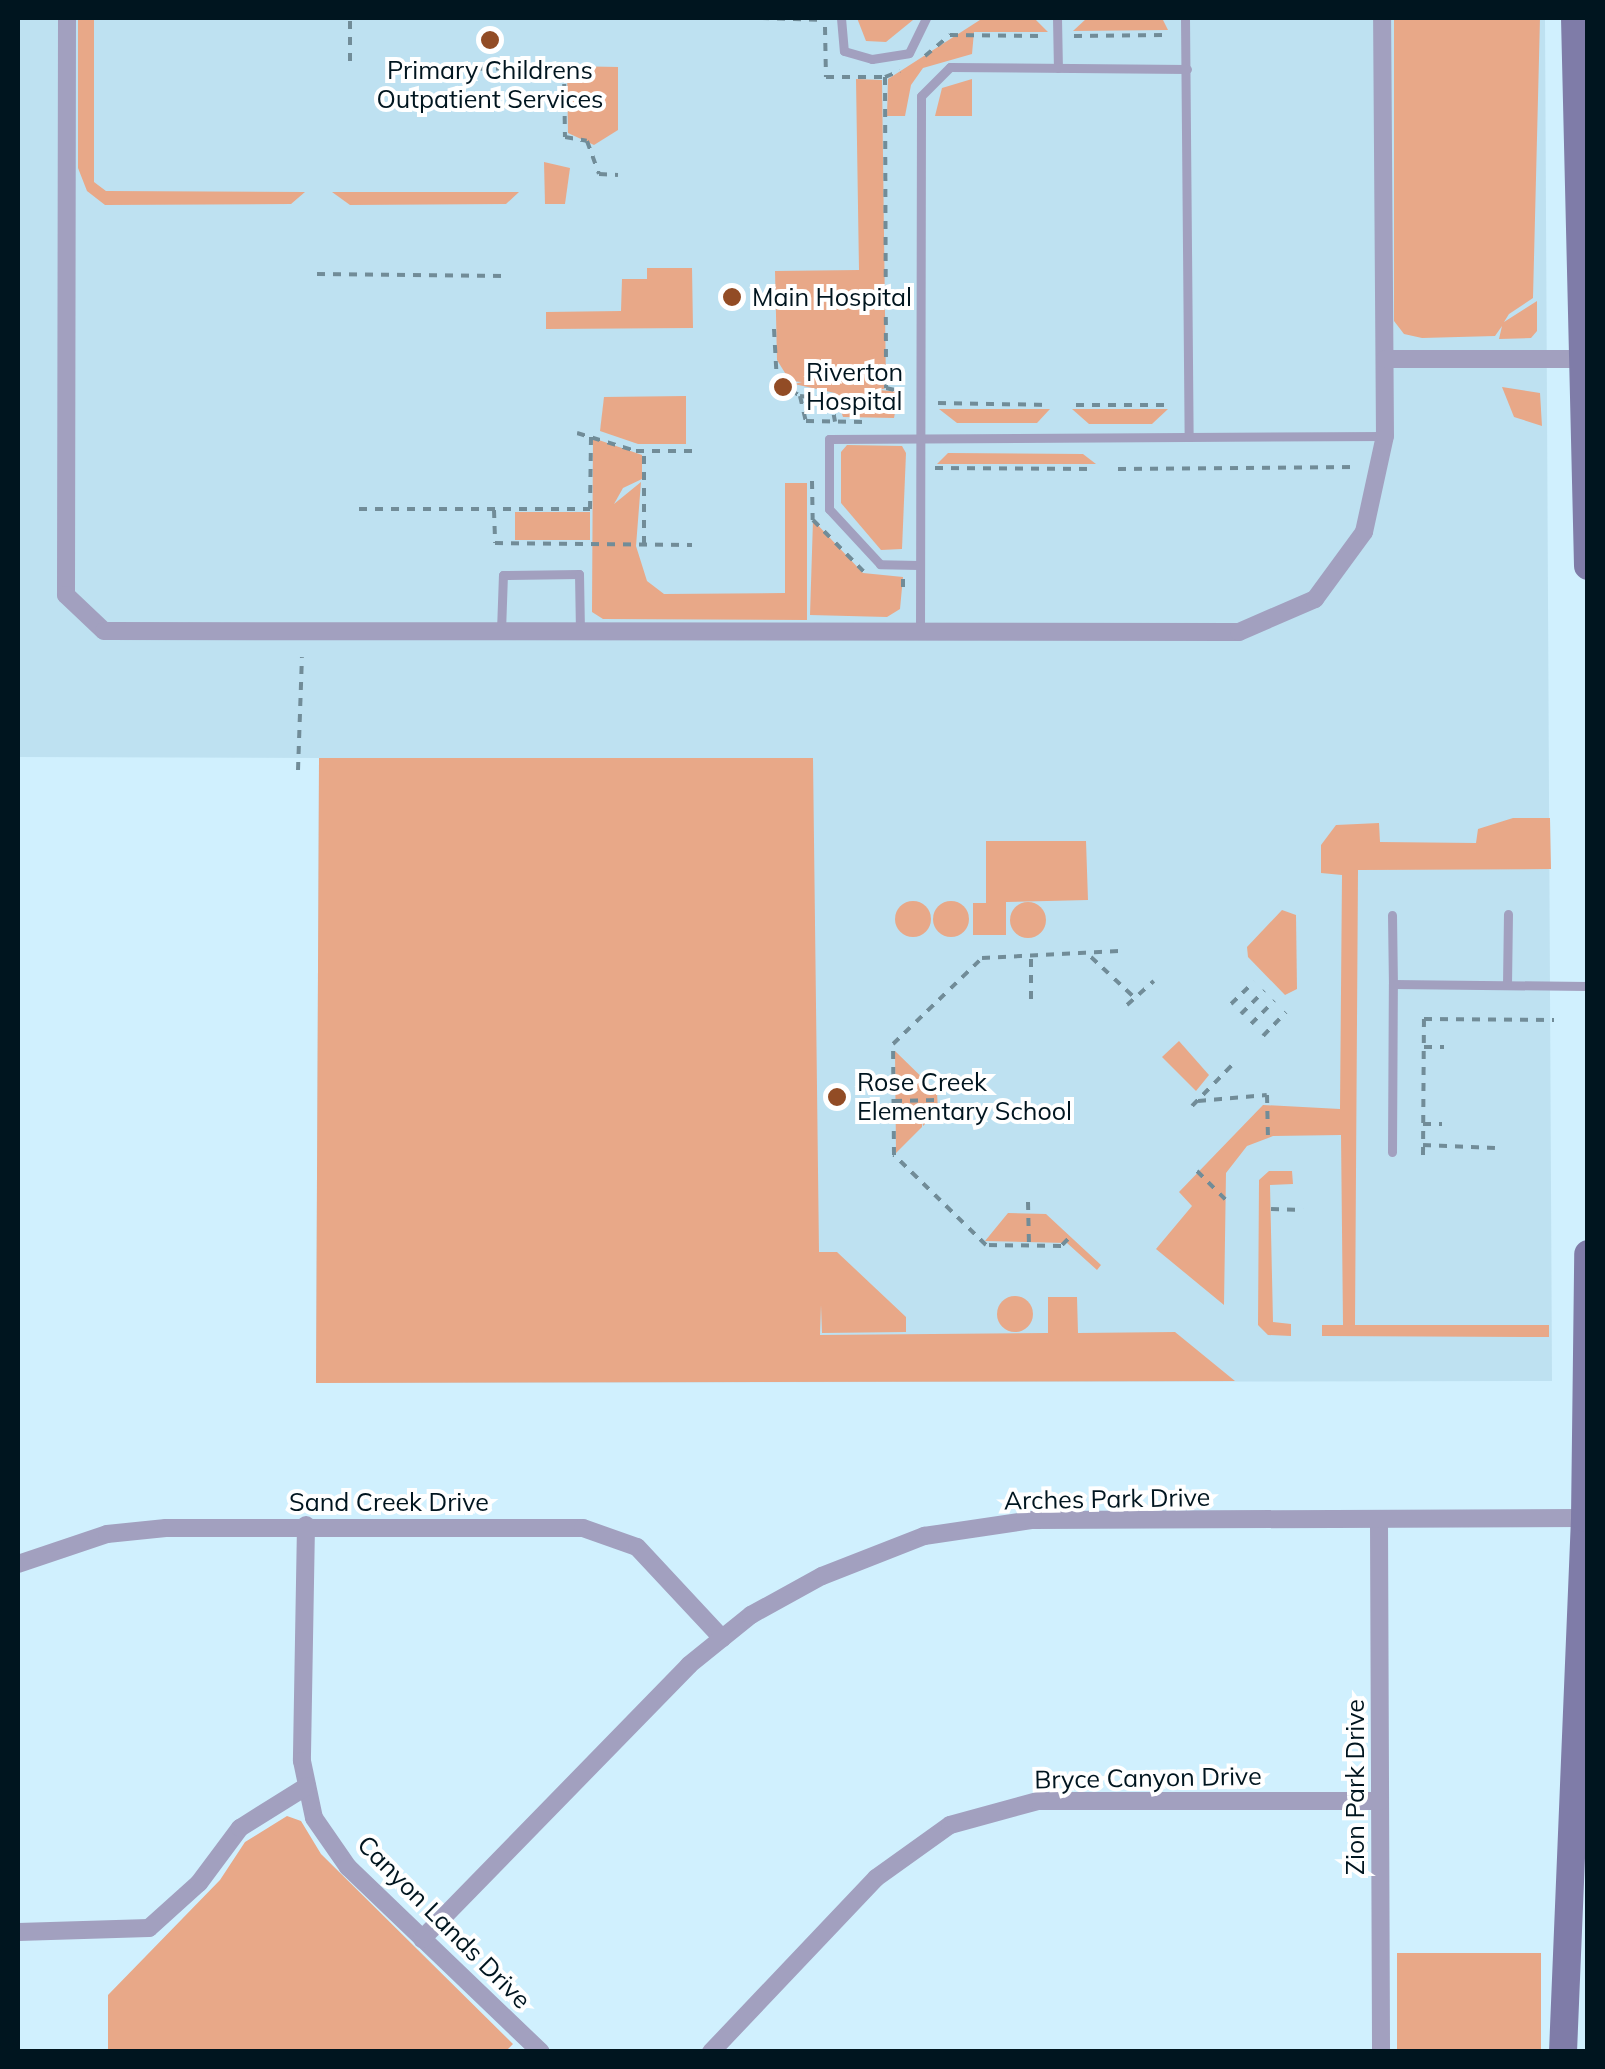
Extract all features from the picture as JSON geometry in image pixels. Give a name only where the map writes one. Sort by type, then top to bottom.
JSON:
[{"type":"main road","points":[[1580,22],[1580,359],[1588,566]]},
{"type":"main road","points":[[1563,2052],[1577,1882],[1588,1254]]},
{"type":"street","points":[[67,18],[66,595],[104,631],[580,632],[1239,632],[1315,599],[1364,532],[1385,436],[1382,18]]},
{"type":"street","points":[[1385,359],[1580,359]]},
{"type":"street","name":"Arches Park Drive","points":[[422,1939],[722,1638],[822,1576],[924,1536],[1033,1520],[1379,1523],[1585,1518]]},
{"type":"street","name":"Zion Park Drive","points":[[1379,1523],[1380,2052]]},
{"type":"street","name":"Sand Creek Drive","points":[[18,1564],[107,1534],[306,1526],[583,1528],[610,1534],[661,1568],[722,1638]]},
{"type":"street","name":"Canyon Lands Drive","points":[[306,1526],[308,1786],[314,1818],[348,1867],[541,2052]]},
{"type":"street","points":[[18,1932],[149,1928],[199,1883],[240,1828],[308,1786]]},
{"type":"street","name":"Bryce Canyon Drive","points":[[712,2052],[876,1878],[950,1825],[1038,1801],[1380,1801]]},
{"type":"lane","points":[[840,18],[844,51],[872,59],[909,53],[926,18]]},
{"type":"lane","points":[[1058,18],[1058,68]]},
{"type":"lane","points":[[1186,18],[1189,437]]},
{"type":"lane","points":[[920,632],[921,96],[950,67],[1186,69]]},
{"type":"lane","points":[[919,565],[880,564],[829,510],[829,439],[1385,436]]},
{"type":"lane","points":[[501,631],[504,575],[579,574],[580,632]]},
{"type":"lane","points":[[1507,985],[1508,914]]},
{"type":"lane","points":[[1392,916],[1392,1152]]},
{"type":"lane","points":[[1393,984],[1588,986]]},
{"type":"path","points":[[350,18],[350,61]]},
{"type":"path","points":[[762,18],[825,19],[826,77],[885,77],[913,66],[950,35],[1048,36]]},
{"type":"path","points":[[1074,36],[1164,35]]},
{"type":"path","points":[[432,69],[564,68],[565,137],[587,141],[600,174],[618,175]]},
{"type":"path","points":[[885,77],[886,388],[904,389],[904,400]]},
{"type":"path","points":[[317,274],[505,276]]},
{"type":"path","points":[[774,329],[777,382],[800,396],[831,399],[835,422]]},
{"type":"path","points":[[800,396],[806,421],[880,422]]},
{"type":"path","points":[[938,404],[1048,404]]},
{"type":"path","points":[[1076,404],[1166,404]]},
{"type":"path","points":[[577,434],[591,433],[644,451],[692,450]]},
{"type":"path","points":[[359,510],[590,509],[591,433]]},
{"type":"path","points":[[644,451],[644,544]]},
{"type":"path","points":[[1118,469],[1356,467]]},
{"type":"path","points":[[935,468],[1095,469]]},
{"type":"path","points":[[494,509],[495,543],[692,545]]},
{"type":"path","points":[[298,770],[302,656]]},
{"type":"path","points":[[1068,1239],[1061,1246],[986,1244],[894,1155],[893,1044],[982,958],[1032,960],[1119,952]]},
{"type":"path","points":[[1091,957],[1135,998]]},
{"type":"path","points":[[1032,960],[1032,1006]]},
{"type":"path","points":[[1127,1005],[1154,981]]},
{"type":"path","points":[[1231,1004],[1254,982]]},
{"type":"path","points":[[1241,1014],[1264,991]]},
{"type":"path","points":[[1251,1024],[1274,1001]]},
{"type":"path","points":[[1264,1036],[1286,1012]]},
{"type":"path","points":[[1423,1154],[1424,1019],[1554,1020]]},
{"type":"path","points":[[1424,1047],[1444,1047]]},
{"type":"path","points":[[1192,1106],[1234,1063]]},
{"type":"path","points":[[1198,1101],[1267,1095],[1268,1140]]},
{"type":"path","points":[[894,1101],[938,1100]]},
{"type":"path","points":[[1423,1124],[1442,1124]]},
{"type":"path","points":[[1423,1145],[1494,1148]]},
{"type":"path","points":[[1197,1171],[1229,1204]]},
{"type":"path","points":[[1028,1202],[1029,1244]]},
{"type":"path","points":[[1271,1209],[1303,1210]]},
{"type":"shaded area","points":[[18,18],[1545,18],[1552,1381],[316,1383],[319,758],[18,757]]},
{"type":"shaded area","points":[[78,18],[94,18],[94,182],[106,191],[305,192],[291,204],[105,205],[87,191],[78,168]]},
{"type":"shaded area","points":[[857,18],[913,20],[886,42],[866,41]]},
{"type":"shaded area","points":[[983,18],[1034,18],[1048,32],[974,32],[972,54],[923,68],[911,85],[905,116],[887,116],[888,79]]},
{"type":"shaded area","points":[[1087,18],[1162,18],[1168,30],[1073,31]]},
{"type":"shaded area","points":[[1394,18],[1540,18],[1533,298],[1504,322],[1537,301],[1537,331],[1531,338],[1499,339],[1502,326],[1495,336],[1422,338],[1404,334],[1394,321]]},
{"type":"shaded area","points":[[567,66],[618,67],[618,130],[594,145],[568,133]]},
{"type":"shaded area","points":[[856,79],[882,80],[886,388],[880,390],[899,392],[894,418],[843,417],[835,393],[794,384],[802,382],[790,381],[777,360],[775,271],[859,270]]},
{"type":"shaded area","points":[[972,79],[972,116],[935,116],[942,88]]},
{"type":"shaded area","points":[[544,162],[570,168],[565,204],[545,204]]},
{"type":"shaded area","points":[[332,192],[519,192],[506,204],[350,205]]},
{"type":"shaded area","points":[[647,268],[692,268],[693,328],[546,329],[546,312],[621,311],[622,279],[647,279]]},
{"type":"shaded area","points":[[1502,387],[1540,393],[1542,426],[1514,417]]},
{"type":"shaded area","points":[[686,396],[686,444],[638,444],[600,431],[604,397]]},
{"type":"shaded area","points":[[939,409],[1050,409],[1037,423],[957,423]]},
{"type":"shaded area","points":[[1072,409],[1168,409],[1152,424],[1089,424]]},
{"type":"shaded area","points":[[593,438],[642,455],[642,479],[623,488],[614,504],[641,482],[636,546],[647,581],[664,594],[785,593],[785,483],[807,483],[807,620],[603,619],[592,612]]},
{"type":"shaded area","points":[[847,445],[902,446],[906,453],[902,549],[881,550],[841,503],[841,452]]},
{"type":"shaded area","points":[[948,453],[1083,454],[1096,464],[937,464]]},
{"type":"shaded area","points":[[515,512],[590,512],[590,540],[515,540]]},
{"type":"shaded area","points":[[813,520],[863,573],[903,577],[900,609],[887,617],[810,615]]},
{"type":"shaded area","points":[[319,758],[813,758],[819,1252],[837,1252],[906,1317],[906,1332],[822,1333],[821,1305],[820,1335],[1048,1333],[1048,1297],[1077,1297],[1078,1333],[1175,1332],[1235,1381],[316,1383]]},
{"type":"shaded area","points":[[1513,818],[1550,818],[1551,869],[1358,870],[1355,1325],[1549,1325],[1549,1337],[1322,1336],[1322,1325],[1343,1325],[1341,1135],[1273,1136],[1247,1146],[1226,1173],[1224,1305],[1156,1249],[1192,1206],[1179,1192],[1263,1105],[1340,1109],[1342,875],[1321,873],[1321,845],[1336,825],[1379,823],[1380,842],[1476,843],[1478,829]]},
{"type":"shaded area","points":[[986,841],[1086,841],[1088,900],[1006,902],[1006,935],[973,935],[973,903],[986,903]]},
{"type":"shaded area","points":[[913,901],[926,906],[931,919],[926,932],[913,937],[900,932],[895,919],[900,906]]},
{"type":"shaded area","points":[[951,901],[964,906],[969,919],[964,932],[951,937],[938,932],[933,919],[938,906]]},
{"type":"shaded area","points":[[1028,902],[1041,907],[1046,920],[1041,933],[1028,938],[1015,933],[1010,920],[1015,907]]},
{"type":"shaded area","points":[[1282,910],[1296,915],[1297,989],[1285,995],[1248,957],[1247,947]]},
{"type":"shaded area","points":[[1179,1041],[1209,1075],[1196,1091],[1162,1057]]},
{"type":"shaded area","points":[[895,1051],[937,1092],[938,1111],[923,1126],[922,1118],[922,1127],[896,1153]]},
{"type":"shaded area","points":[[1269,1171],[1292,1171],[1293,1184],[1270,1185],[1273,1322],[1291,1324],[1291,1336],[1268,1335],[1258,1325],[1259,1180]]},
{"type":"shaded area","points":[[1008,1213],[1046,1214],[1101,1265],[1097,1270],[1067,1243],[985,1241]]},
{"type":"shaded area","points":[[1015,1296],[1028,1301],[1033,1314],[1028,1327],[1015,1332],[1002,1327],[997,1314],[1002,1301]]},
{"type":"shaded area","points":[[287,1816],[301,1821],[321,1854],[513,2044],[506,2051],[108,2051],[108,1995],[220,1880],[245,1842]]},
{"type":"shaded area","points":[[1397,1953],[1541,1953],[1541,2051],[1397,2051]]},
{"type":"place","name":"Primary Childrens Outpatient Services","points":[[490,40]]},
{"type":"place","name":"Main Hospital","points":[[732,297]]},
{"type":"place","name":"Riverton Hospital","points":[[783,387]]},
{"type":"place","name":"Rose Creek Elementary School","points":[[837,1097]]}]
